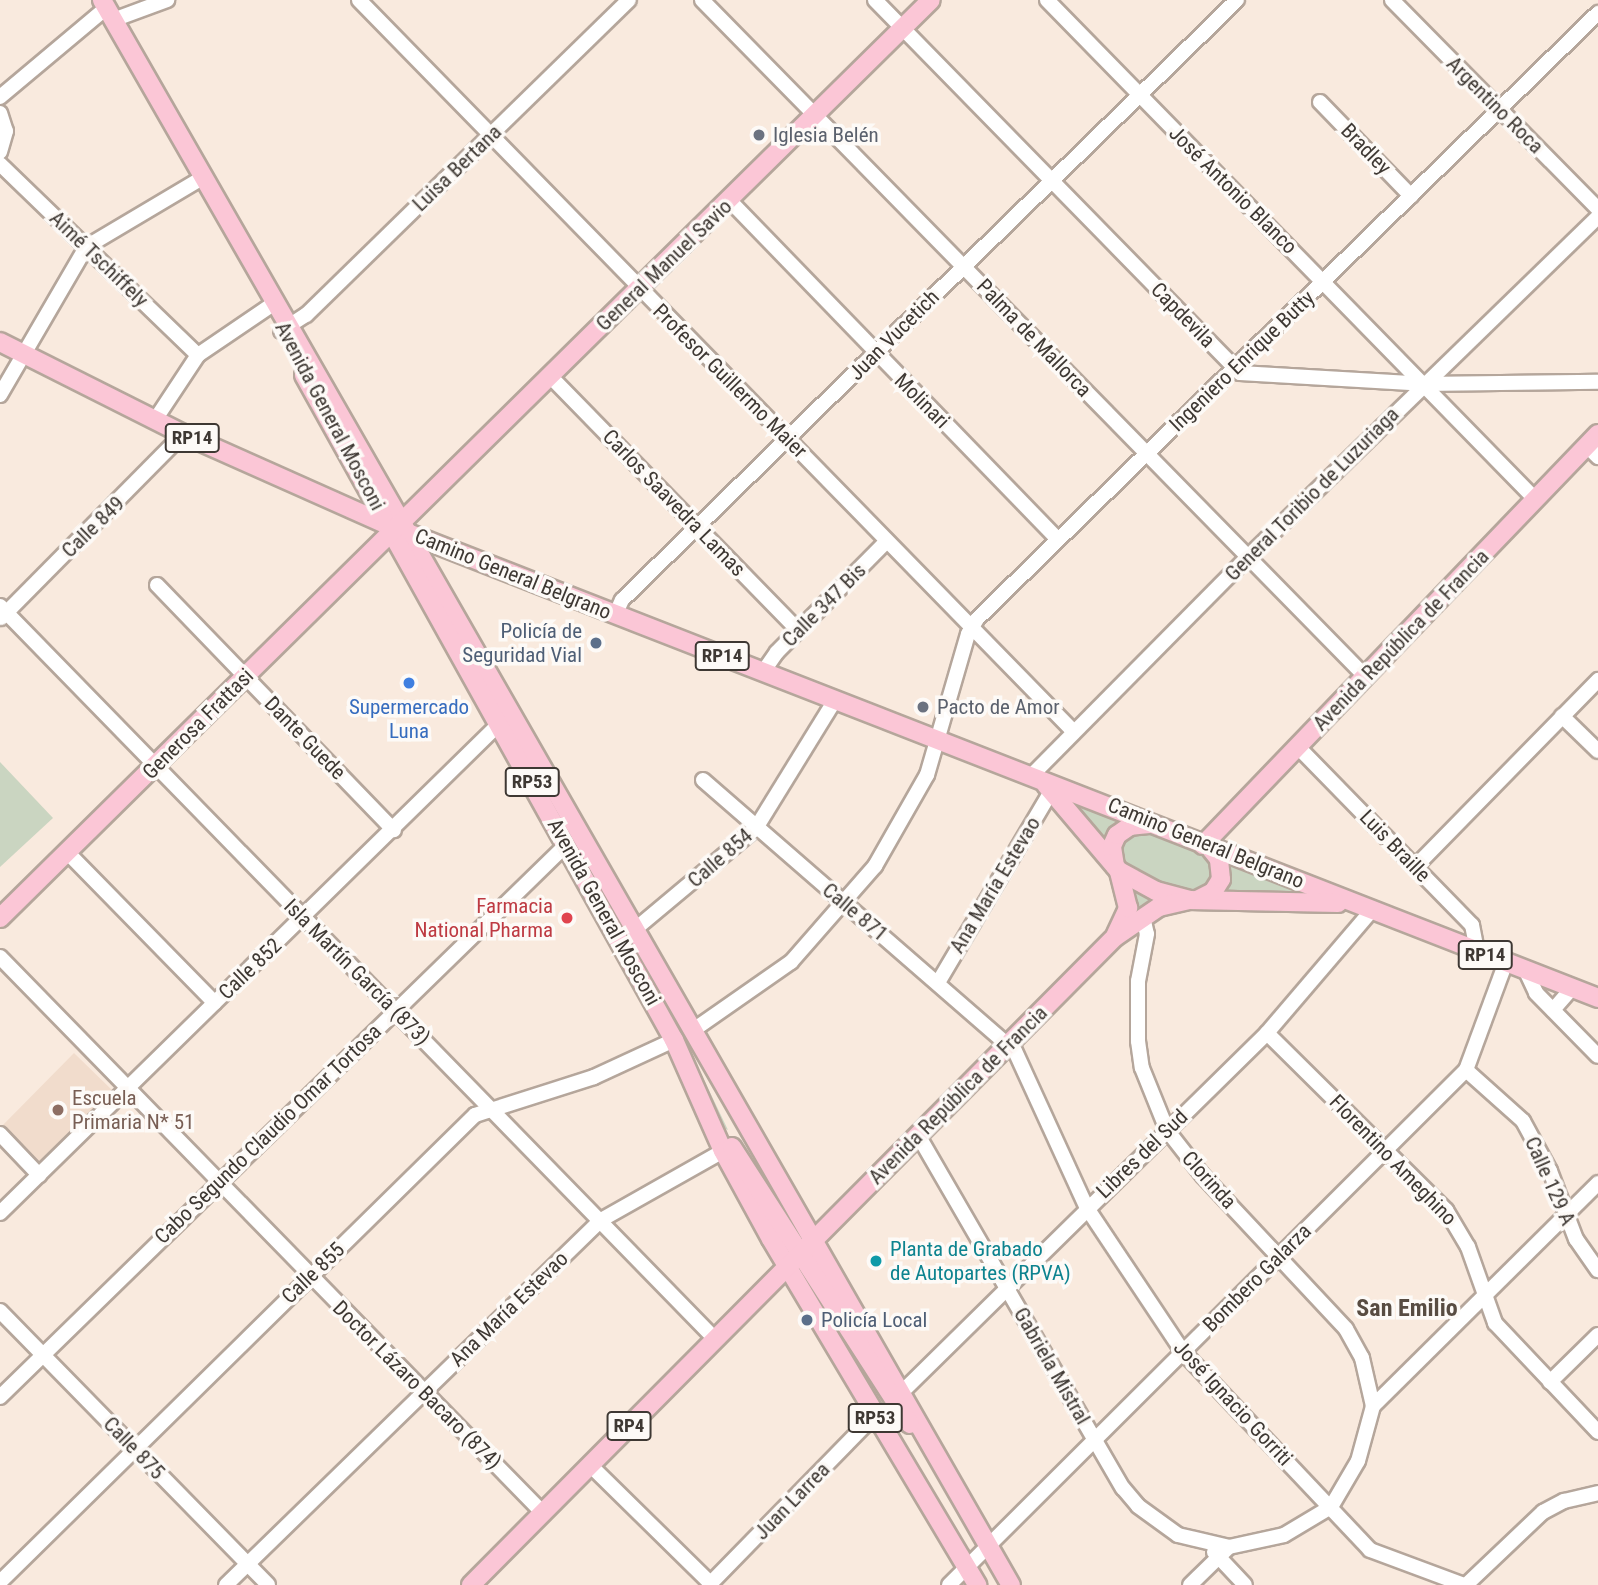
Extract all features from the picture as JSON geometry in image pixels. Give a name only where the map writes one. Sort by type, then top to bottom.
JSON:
[{"type":"main road","name":"General Manuel Savio","points":[[396,527],[817,117],[931,0]]},
{"type":"main road","name":"Avenida General Mosconi","points":[[107,9],[396,527],[815,1239]]},
{"type":"main road","name":"Camino General Belgrano","points":[[0,342],[183,434],[396,527],[1598,998]]},
{"type":"main road","name":"Avenida República de Francia","points":[[1206,846],[1365,676],[1536,500],[1594,446]]},
{"type":"main road","name":"Avenida General Mosconi","points":[[396,527],[499,724],[674,1040],[723,1151],[787,1266]]},
{"type":"main road","name":"Generosa Frattasi","points":[[0,918],[396,527]]},
{"type":"main road","name":"Camino General Belgrano","points":[[1041,781],[1117,869],[1147,887],[1192,900],[1326,901],[1373,909]]},
{"type":"main road","name":"RP4","points":[[1117,869],[1112,846],[1117,835],[1130,826],[1149,824]]},
{"type":"main road","name":"RP4","points":[[1192,900],[1213,892],[1220,879],[1221,866],[1206,846]]},
{"type":"main road","name":"Avenida República de Francia","points":[[1115,937],[1128,908],[1117,869]]},
{"type":"main road","name":"Avenida República de Francia","points":[[800,1253],[1115,937],[1168,903],[1192,900]]},
{"type":"main road","name":"RP53","points":[[674,1040],[725,1136],[978,1526]]},
{"type":"main road","name":"RP53","points":[[815,1239],[1011,1585]]},
{"type":"main road","name":"RP4","points":[[471,1585],[541,1511],[800,1253]]},
{"type":"main road","name":"RP53","points":[[787,1266],[977,1585]]},
{"type":"street","points":[[0,97],[107,9],[167,0]]},
{"type":"street","name":"Profesor Guillermo Maier","points":[[359,0],[1073,731]]},
{"type":"street","name":"Luisa Bertana","points":[[285,329],[491,135],[629,0]]},
{"type":"street","name":"Palma de Mallorca","points":[[702,0],[1365,676]]},
{"type":"street","name":"Capdevila","points":[[874,0],[1235,369]]},
{"type":"street","name":"José Antonio Blanco","points":[[1047,0],[1536,500]]},
{"type":"street","name":"Argentino Roca","points":[[1392,0],[1598,209]]},
{"type":"street","name":"Juan Vucetich","points":[[615,615],[622,600],[1140,95],[1228,3]]},
{"type":"street","name":"Ingeniero Enrique Butty","points":[[692,1031],[776,975],[845,905],[900,827],[941,740],[972,626],[1058,538],[1235,369],[1598,13]]},
{"type":"street","name":"Bradley","points":[[1320,102],[1411,196]]},
{"type":"street","points":[[0,113],[6,131],[0,152]]},
{"type":"street","name":"Aimé Tschiffely","points":[[0,164],[198,355]]},
{"type":"street","points":[[0,395],[86,247],[202,178]]},
{"type":"street","name":"Molinari","points":[[730,201],[1058,538]]},
{"type":"street","name":"General Toribio de Luzuriaga","points":[[1041,781],[1073,731],[1423,384],[1598,217]]},
{"type":"street","points":[[155,420],[198,355],[273,304]]},
{"type":"street","points":[[1235,369],[1244,375],[1423,384],[1598,382]]},
{"type":"street","name":"Carlos Saavedra Lamas","points":[[550,376],[799,630]]},
{"type":"street","name":"Calle 849","points":[[2,612],[183,434]]},
{"type":"street","name":"Calle 347 Bis","points":[[763,673],[799,630],[887,541]]},
{"type":"street","name":"Dante Guede","points":[[157,585],[394,830]]},
{"type":"street","name":"Isla Martín García (873)","points":[[2,612],[492,1108],[714,1338]]},
{"type":"street","points":[[1415,867],[1598,680]]},
{"type":"street","name":"Calle 854","points":[[633,931],[756,828],[835,700]]},
{"type":"street","points":[[1562,716],[1598,751]]},
{"type":"street","name":"Calle 852","points":[[0,1213],[394,830],[499,724]]},
{"type":"street","name":"Luis Braille","points":[[1298,747],[1472,925],[1477,951]]},
{"type":"street","name":"Calle 871","points":[[703,780],[1009,1044]]},
{"type":"street","name":"Ana María Estevao","points":[[939,981],[1041,781]]},
{"type":"street","name":"Cabo Segundo Claudio Omar Tortosa","points":[[0,1397],[567,844]]},
{"type":"street","points":[[67,852],[215,1003]]},
{"type":"street","name":"Libres del Sud","points":[[903,1391],[1267,1033],[1373,909]]},
{"type":"street","name":"Clorinda","points":[[1143,917],[1147,934],[1138,981],[1138,1041],[1142,1069],[1167,1130],[1203,1176],[1280,1255],[1355,1342],[1373,1406]]},
{"type":"street","name":"Doctor Lázaro Bacaro (874)","points":[[0,957],[541,1511]]},
{"type":"street","name":"Bombero Galarza","points":[[949,1585],[1466,1070],[1506,962]]},
{"type":"street","points":[[1525,969],[1531,987],[1598,1056]]},
{"type":"street","points":[[1553,1010],[1572,988]]},
{"type":"street","name":"Florentino Ameghino","points":[[1267,1033],[1387,1149],[1460,1229],[1483,1296],[1502,1332],[1598,1432]]},
{"type":"street","name":"Calle 855","points":[[0,1582],[475,1115],[594,1077],[674,1040]]},
{"type":"street","name":"José Ignacio Gorriti","points":[[1009,1044],[1019,1056],[1087,1208],[1183,1352],[1379,1556],[1465,1585]]},
{"type":"street","name":"Calle 129 A","points":[[1466,1070],[1522,1121],[1550,1171],[1583,1253],[1598,1270]]},
{"type":"street","points":[[0,1135],[39,1175]]},
{"type":"street","name":"Gabriela Mistral","points":[[918,1135],[1095,1441],[1138,1506],[1178,1535],[1206,1543],[1224,1552]]},
{"type":"street","name":"Ana María Estevao","points":[[226,1585],[601,1220],[723,1151]]},
{"type":"street","points":[[1190,1585],[1224,1552],[1284,1535],[1331,1507],[1358,1461],[1373,1406],[1598,1183]]},
{"type":"street","name":"Calle 875","points":[[0,1311],[268,1585]]},
{"type":"street","points":[[1550,1382],[1598,1335]]},
{"type":"street","name":"Juan Larrea","points":[[710,1585],[874,1416]]},
{"type":"street","points":[[590,1465],[710,1585]]},
{"type":"street","points":[[1465,1585],[1543,1512],[1564,1501],[1598,1493]]},
{"type":"street","points":[[1224,1552],[1245,1585]]},
{"type":"shaded area","name":"Escuela Primaria N* 51","points":[[74,1053],[115,1093],[40,1168],[0,1128]]},
{"type":"green space","points":[[400,538],[682,1034],[728,1130],[726,1129]]},
{"type":"green space","points":[[0,762],[53,818],[0,867]]},
{"type":"green space","points":[[1071,798],[1129,818],[1109,846]]},
{"type":"green space","points":[[1141,829],[1208,853],[1216,864],[1208,891],[1185,894],[1125,870],[1117,845]]},
{"type":"green space","points":[[1225,859],[1302,891],[1300,896],[1214,896]]},
{"type":"green space","points":[[1129,883],[1162,898],[1142,912],[1130,914]]},
{"type":"place","name":"Iglesia Belén","points":[[759,135]]},
{"type":"place","name":"Policía de Seguridad Vial","points":[[596,643]]},
{"type":"place","name":"Supermercado Luna","points":[[409,683]]},
{"type":"place","name":"Pacto de Amor","points":[[923,707]]},
{"type":"place","name":"Farmacia National Pharma","points":[[567,918]]},
{"type":"place","name":"Escuela Primaria N* 51","points":[[58,1110]]},
{"type":"place","name":"Planta de Grabado de Autopartes (RPVA)","points":[[876,1261]]},
{"type":"place","name":"Policía Local","points":[[807,1320]]},
{"type":"district","name":"San Emilio","points":[[1407,1309]]}]
